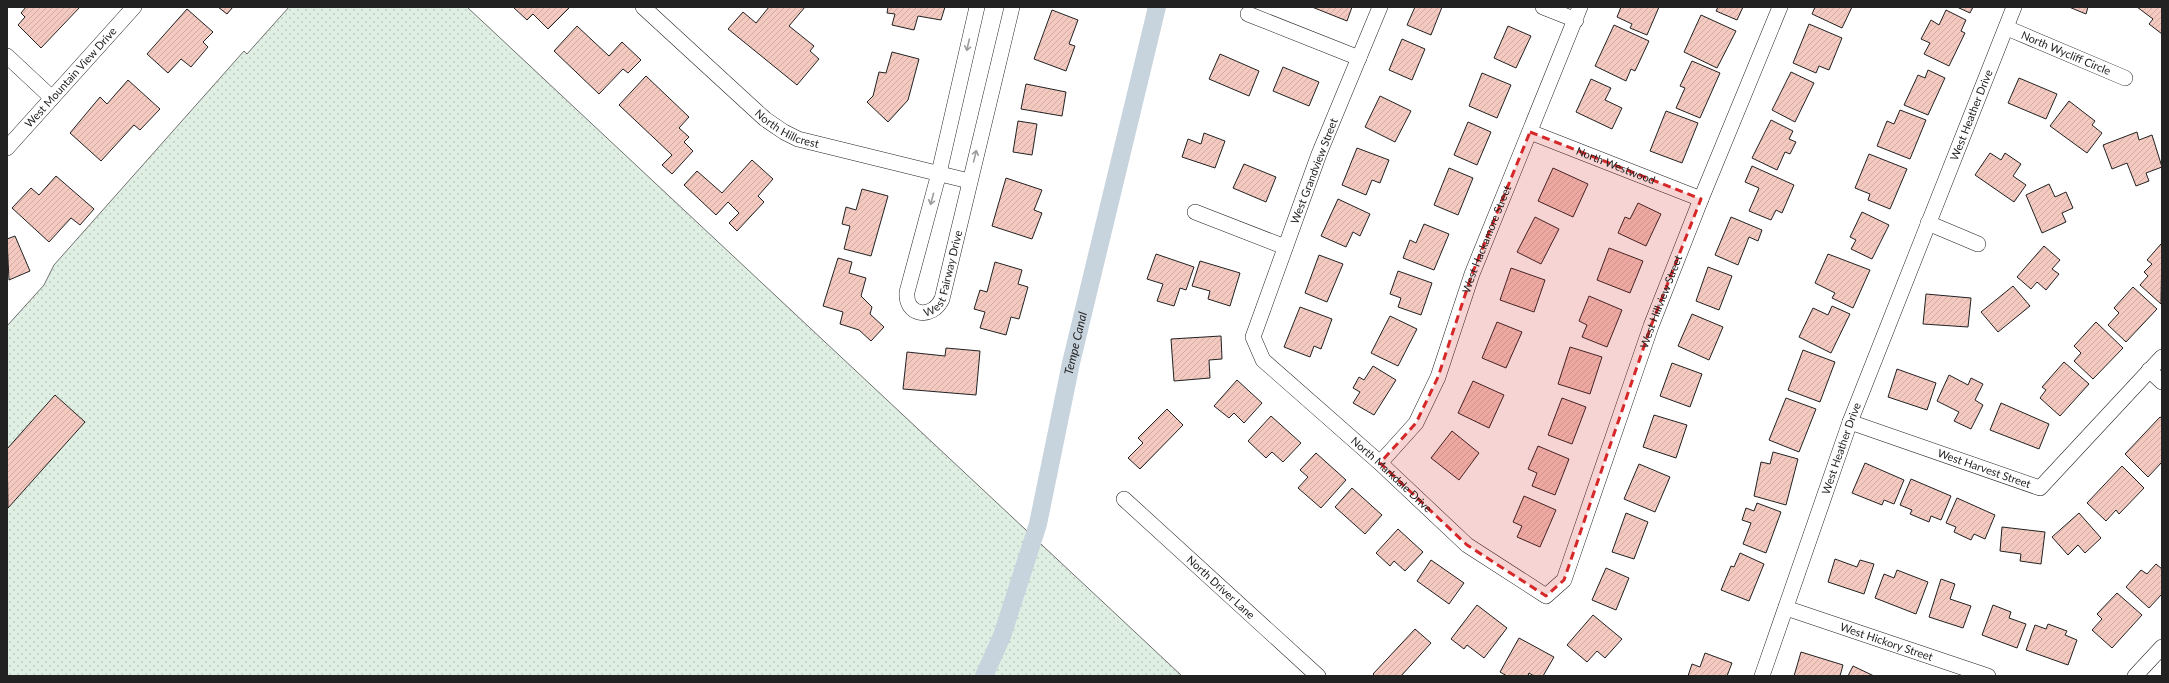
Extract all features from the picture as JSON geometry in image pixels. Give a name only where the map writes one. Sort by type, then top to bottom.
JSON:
[{"type":"street","name":"West Mountain View Drive","points":[[7,148],[134,7]]},
{"type":"street","name":"North Hillcrest","points":[[643,7],[764,119],[784,132],[798,139],[969,181]]},
{"type":"street","name":"West Fairway Drive","points":[[977,7],[938,173],[907,292],[907,300],[909,304],[919,312],[932,311],[938,307],[942,299],[969,181],[1012,7]]},
{"type":"street","name":"West Grandview Street","points":[[1253,337],[1319,154],[1380,7]]},
{"type":"street","points":[[1543,7],[1578,13]]},
{"type":"street","name":"West Hillview Street","points":[[1546,596],[1564,580],[1651,326],[1701,199],[1780,7]]},
{"type":"street","name":"West Heather Drive","points":[[1762,676],[1850,422],[1928,223],[2007,28],[2014,7]]},
{"type":"street","name":"West Hackamore Street","points":[[1380,463],[1416,423],[1438,377],[1472,274],[1578,13]]},
{"type":"street","points":[[1248,14],[1358,58]]},
{"type":"street","name":"North Wycliff Circle","points":[[2007,28],[2125,78]]},
{"type":"street","points":[[7,56],[52,98]]},
{"type":"street","name":"North Westwood","points":[[1530,132],[1701,199]]},
{"type":"street","points":[[1195,212],[1286,247]]},
{"type":"street","points":[[1928,223],[1978,244]]},
{"type":"street","name":"North Markdale Drive","points":[[1253,337],[1263,360],[1380,463],[1468,546],[1546,596]]},
{"type":"street","name":"West Harvest Street","points":[[1850,422],[2040,488],[2162,357]]},
{"type":"street","points":[[2149,370],[2162,382]]},
{"type":"street","name":"North Driver Lane","points":[[1124,499],[1318,676]]},
{"type":"street","name":"West Hickory Street","points":[[1786,608],[1988,676]]},
{"type":"street","points":[[2136,676],[2162,647]]},
{"type":"highlighted area","points":[[1530,132],[1701,199],[1651,326],[1564,580],[1546,596],[1467,545],[1380,463],[1416,423],[1438,377],[1472,274]]},
{"type":"green space","points":[[289,7],[467,7],[1182,676],[7,676],[7,326],[44,285],[54,265],[244,51],[247,54]]},
{"type":"building","points":[[26,7],[80,7],[41,48],[18,25],[25,17],[21,13]]},
{"type":"building","points":[[218,7],[233,7],[227,14]]},
{"type":"building","points":[[513,7],[569,8],[548,29],[533,14],[527,20]]},
{"type":"building","points":[[769,7],[805,7],[789,26],[814,46],[810,51],[819,59],[797,85],[728,29],[743,12],[756,23]]},
{"type":"building","points":[[888,7],[945,7],[941,20],[918,16],[914,30],[892,25],[895,14],[887,13]]},
{"type":"building","points":[[1312,7],[1352,7],[1347,21]]},
{"type":"building","points":[[1415,7],[1442,7],[1431,35],[1407,25]]},
{"type":"building","points":[[1621,7],[1659,7],[1647,35],[1630,28],[1632,24],[1617,17]]},
{"type":"building","points":[[1718,7],[1743,7],[1737,20],[1716,11]]},
{"type":"building","points":[[1815,7],[1852,7],[1842,28],[1812,14]]},
{"type":"building","points":[[1957,7],[1973,7],[1970,13]]},
{"type":"building","points":[[2069,7],[2088,7],[2086,14]]},
{"type":"building","points":[[2137,7],[2162,7],[2162,34],[2149,24],[2153,19]]},
{"type":"building","points":[[187,9],[213,32],[203,42],[208,47],[191,67],[181,59],[168,73],[147,54]]},
{"type":"building","points":[[1052,10],[1078,20],[1069,44],[1075,46],[1066,71],[1034,59]]},
{"type":"building","points":[[1946,10],[1966,20],[1961,31],[1965,33],[1949,66],[1924,54],[1930,43],[1921,39],[1931,20],[1939,25]]},
{"type":"building","points":[[1701,15],[1736,31],[1717,68],[1684,52]]},
{"type":"building","points":[[1809,24],[1842,38],[1829,70],[1819,66],[1816,73],[1793,63]]},
{"type":"building","points":[[1614,25],[1649,41],[1635,71],[1631,69],[1626,81],[1595,66]]},
{"type":"building","points":[[577,26],[609,56],[622,42],[641,60],[628,73],[623,69],[599,94],[554,51]]},
{"type":"building","points":[[1508,26],[1531,36],[1516,68],[1494,58]]},
{"type":"building","points":[[1402,39],[1425,49],[1412,80],[1389,70]]},
{"type":"building","points":[[892,52],[919,59],[908,100],[888,122],[867,102],[873,96],[879,72],[886,73]]},
{"type":"building","points":[[1220,54],[1259,71],[1249,96],[1209,79]]},
{"type":"building","points":[[1692,61],[1720,73],[1700,118],[1676,108],[1685,88],[1680,86]]},
{"type":"building","points":[[1283,67],[1319,82],[1309,106],[1273,91]]},
{"type":"building","points":[[1928,70],[1945,78],[1928,115],[1904,105],[1918,75],[1925,78]]},
{"type":"building","points":[[1791,72],[1814,83],[1795,122],[1772,110]]},
{"type":"building","points":[[1482,73],[1511,85],[1497,118],[1469,106]]},
{"type":"building","points":[[646,76],[689,117],[679,128],[689,137],[684,142],[693,151],[672,174],[662,165],[672,155],[619,105]]},
{"type":"building","points":[[2019,78],[2057,94],[2046,119],[2008,103]]},
{"type":"building","points":[[1591,79],[1611,88],[1605,100],[1622,108],[1612,129],[1576,112]]},
{"type":"building","points":[[128,80],[160,109],[140,130],[134,125],[101,161],[70,133],[100,97],[107,104]]},
{"type":"building","points":[[1026,84],[1066,92],[1062,116],[1021,109]]},
{"type":"building","points":[[1380,96],[1411,111],[1395,142],[1365,127]]},
{"type":"building","points":[[2069,101],[2095,121],[2092,125],[2102,133],[2087,153],[2050,126]]},
{"type":"building","points":[[1900,110],[1926,120],[1910,159],[1877,146],[1887,121],[1894,124]]},
{"type":"building","points":[[1666,111],[1698,123],[1682,163],[1650,151]]},
{"type":"building","points":[[1771,120],[1793,131],[1789,139],[1796,142],[1790,154],[1785,152],[1777,170],[1752,158]]},
{"type":"building","points":[[1018,121],[1037,124],[1032,155],[1013,152]]},
{"type":"building","points":[[1468,122],[1491,132],[1477,165],[1454,155]]},
{"type":"building","points":[[2137,132],[2139,140],[2152,135],[2162,167],[2146,173],[2149,181],[2136,186],[2127,163],[2112,169],[2103,145]]},
{"type":"building","points":[[1204,133],[1225,141],[1215,168],[1182,157],[1188,139],[1201,144]]},
{"type":"building","points":[[1357,148],[1389,160],[1380,183],[1372,180],[1366,195],[1342,185]]},
{"type":"building","points":[[1990,153],[2001,160],[2005,153],[2021,164],[2013,176],[2026,185],[2014,202],[1975,175]]},
{"type":"building","points":[[1869,154],[1907,169],[1890,209],[1868,200],[1870,194],[1855,188]]},
{"type":"building","points":[[752,160],[773,179],[758,196],[764,202],[737,231],[729,223],[739,213],[728,202],[716,215],[684,185],[697,171],[722,193]]},
{"type":"building","points":[[1244,164],[1276,177],[1266,202],[1233,188]]},
{"type":"building","points":[[1752,166],[1794,185],[1782,213],[1776,210],[1771,220],[1749,211],[1759,188],[1745,182]]},
{"type":"building","points":[[1449,168],[1473,178],[1458,215],[1434,205]]},
{"type":"building","points":[[1553,168],[1588,184],[1573,217],[1538,201]]},
{"type":"building","points":[[56,176],[94,209],[80,225],[71,218],[49,242],[12,208],[31,188],[39,195]]},
{"type":"building","points":[[1006,178],[1042,190],[1034,210],[1042,213],[1032,239],[992,226]]},
{"type":"building","points":[[2049,184],[2055,197],[2066,192],[2073,208],[2062,213],[2066,222],[2042,233],[2026,195]]},
{"type":"building","points":[[862,189],[888,196],[871,256],[844,249],[850,226],[842,224],[846,207],[856,210]]},
{"type":"building","points":[[1338,199],[1370,214],[1360,236],[1353,232],[1346,247],[1321,236]]},
{"type":"building","points":[[1638,203],[1661,214],[1646,246],[1618,233],[1625,217],[1630,219]]},
{"type":"building","points":[[1862,212],[1889,225],[1872,259],[1851,249],[1856,240],[1850,237]]},
{"type":"building","points":[[1535,217],[1559,229],[1541,264],[1517,252]]},
{"type":"building","points":[[1731,217],[1762,230],[1758,241],[1749,237],[1738,265],[1715,255]]},
{"type":"building","points":[[1424,224],[1449,234],[1434,270],[1403,258],[1410,240],[1416,243]]},
{"type":"building","points":[[15,236],[30,271],[9,280],[7,239]]},
{"type":"building","points":[[2161,244],[2161,304],[2140,285],[2148,276],[2144,272],[2152,264],[2147,260]]},
{"type":"building","points":[[2044,246],[2060,260],[2052,269],[2059,274],[2046,290],[2037,282],[2031,289],[2017,277]]},
{"type":"building","points":[[1609,248],[1643,261],[1630,293],[1597,280]]},
{"type":"building","points":[[1156,254],[1194,267],[1186,290],[1180,288],[1174,306],[1157,301],[1163,284],[1147,279]]},
{"type":"building","points":[[1828,254],[1870,270],[1853,308],[1832,298],[1835,293],[1815,283]]},
{"type":"building","points":[[1319,255],[1343,264],[1327,302],[1305,293]]},
{"type":"building","points":[[838,258],[852,262],[849,273],[866,278],[861,296],[872,307],[870,314],[884,327],[871,341],[859,330],[840,324],[843,312],[823,306]]},
{"type":"building","points":[[1200,261],[1240,273],[1230,306],[1208,299],[1210,291],[1192,286]]},
{"type":"building","points":[[995,262],[1022,270],[1018,284],[1028,287],[1019,319],[1011,317],[1006,335],[980,328],[985,312],[974,309],[980,290],[987,292]]},
{"type":"building","points":[[1708,267],[1732,276],[1719,310],[1696,301]]},
{"type":"building","points":[[1511,268],[1545,280],[1534,312],[1500,300]]},
{"type":"building","points":[[1398,271],[1432,283],[1421,315],[1398,307],[1401,298],[1390,294]]},
{"type":"building","points":[[2013,286],[2030,306],[1998,332],[1981,312]]},
{"type":"building","points":[[2133,287],[2157,309],[2126,342],[2108,325],[2119,313],[2114,308]]},
{"type":"building","points":[[1926,294],[1971,298],[1968,327],[1923,324]]},
{"type":"building","points":[[1589,296],[1622,310],[1607,347],[1582,337],[1587,325],[1579,321]]},
{"type":"building","points":[[1832,306],[1850,314],[1831,353],[1799,337],[1813,308],[1828,315]]},
{"type":"building","points":[[1300,307],[1332,319],[1321,349],[1314,346],[1310,357],[1284,347]]},
{"type":"building","points":[[1692,314],[1723,327],[1709,360],[1678,346]]},
{"type":"building","points":[[1390,316],[1417,329],[1398,366],[1371,353]]},
{"type":"building","points":[[1497,322],[1522,332],[1506,368],[1482,358]]},
{"type":"building","points":[[2096,322],[2123,348],[2093,379],[2074,361],[2081,353],[2074,346]]},
{"type":"building","points":[[1221,336],[1222,359],[1209,360],[1210,378],[1174,381],[1171,339]]},
{"type":"building","points":[[1570,347],[1602,357],[1590,394],[1558,384]]},
{"type":"building","points":[[946,348],[980,351],[976,395],[903,389],[907,352],[945,356]]},
{"type":"building","points":[[1803,350],[1835,362],[1820,402],[1788,390]]},
{"type":"building","points":[[2064,362],[2089,384],[2060,416],[2040,398],[2046,390],[2042,387]]},
{"type":"building","points":[[1672,363],[1702,374],[1690,407],[1660,396]]},
{"type":"building","points":[[1373,366],[1396,380],[1374,415],[1353,403],[1360,392],[1353,388],[1359,377],[1364,380]]},
{"type":"building","points":[[1897,369],[1936,383],[1927,410],[1888,397]]},
{"type":"building","points":[[1949,375],[1968,385],[1971,378],[1983,384],[1975,400],[1983,405],[1971,429],[1954,421],[1959,412],[1937,401]]},
{"type":"building","points":[[1237,380],[1262,403],[1244,423],[1234,413],[1229,418],[1214,406]]},
{"type":"building","points":[[1473,381],[1504,395],[1489,428],[1458,413]]},
{"type":"building","points":[[55,395],[85,422],[8,508],[7,449]]},
{"type":"building","points":[[1562,398],[1586,407],[1572,444],[1548,435]]},
{"type":"building","points":[[1786,398],[1816,409],[1799,452],[1769,440]]},
{"type":"building","points":[[2001,403],[2049,424],[2039,449],[1990,430]]},
{"type":"building","points":[[1167,409],[1183,425],[1140,469],[1128,458],[1143,443],[1138,438]]},
{"type":"building","points":[[1654,415],[1687,425],[1676,458],[1643,447]]},
{"type":"building","points":[[1271,416],[1301,443],[1283,462],[1272,452],[1266,458],[1248,441]]},
{"type":"building","points":[[2160,417],[2162,418],[2162,462],[2148,477],[2125,454]]},
{"type":"building","points":[[1452,431],[1479,453],[1459,480],[1431,458]]},
{"type":"building","points":[[1538,446],[1569,459],[1555,495],[1532,486],[1537,473],[1528,469]]},
{"type":"building","points":[[1773,452],[1798,459],[1786,505],[1754,496],[1761,462],[1770,464]]},
{"type":"building","points":[[1316,453],[1346,480],[1321,508],[1298,488],[1308,477],[1300,470]]},
{"type":"building","points":[[1865,463],[1904,480],[1894,504],[1884,500],[1882,505],[1852,493]]},
{"type":"building","points":[[1639,464],[1670,477],[1655,512],[1624,499]]},
{"type":"building","points":[[2122,466],[2144,488],[2119,514],[2116,510],[2106,521],[2087,503]]},
{"type":"building","points":[[1911,479],[1951,496],[1941,520],[1931,516],[1929,522],[1910,514],[1912,510],[1900,505]]},
{"type":"building","points":[[1352,488],[1382,515],[1365,534],[1335,507]]},
{"type":"building","points":[[1524,496],[1556,510],[1540,547],[1517,537],[1522,526],[1513,522]]},
{"type":"building","points":[[1957,498],[1995,515],[1985,539],[1974,534],[1971,540],[1954,532],[1956,527],[1946,523]]},
{"type":"building","points":[[1757,503],[1781,512],[1766,553],[1743,544],[1751,523],[1742,520],[1746,508],[1754,511]]},
{"type":"building","points":[[1626,513],[1648,522],[1634,559],[1612,552]]},
{"type":"building","points":[[2079,513],[2101,538],[2085,553],[2078,545],[2068,555],[2052,537]]},
{"type":"building","points":[[2002,527],[2045,532],[2041,564],[2020,561],[2021,554],[2000,551]]},
{"type":"building","points":[[1398,529],[1423,552],[1405,571],[1394,561],[1390,566],[1376,553]]},
{"type":"building","points":[[1740,553],[1764,564],[1749,601],[1721,590],[1731,566],[1734,567]]},
{"type":"building","points":[[1835,559],[1857,567],[1860,560],[1874,564],[1864,594],[1828,582]]},
{"type":"building","points":[[1431,560],[1464,583],[1449,604],[1417,581]]},
{"type":"building","points":[[2156,564],[2162,569],[2162,594],[2149,608],[2126,587],[2141,570],[2147,574]]},
{"type":"building","points":[[1606,568],[1629,578],[1616,610],[1592,600]]},
{"type":"building","points":[[1897,570],[1928,582],[1916,614],[1875,598],[1884,574],[1894,578]]},
{"type":"building","points":[[1941,579],[1955,584],[1950,599],[1971,606],[1963,628],[1929,617]]},
{"type":"building","points":[[2117,593],[2142,615],[2112,648],[2092,630],[2102,619],[2097,614]]},
{"type":"building","points":[[1477,605],[1507,628],[1484,658],[1467,645],[1464,649],[1451,639]]},
{"type":"building","points":[[1993,605],[2011,612],[2009,618],[2026,624],[2017,648],[1982,635]]},
{"type":"building","points":[[1593,615],[1622,639],[1605,658],[1597,651],[1587,662],[1567,645]]},
{"type":"building","points":[[2048,624],[2067,631],[2065,635],[2077,640],[2068,665],[2026,650],[2035,625],[2046,629]]},
{"type":"building","points":[[1415,629],[1431,643],[1401,676],[1375,676],[1373,674]]},
{"type":"building","points":[[1519,638],[1554,657],[1543,676],[1534,676],[1529,673],[1528,676],[1507,676],[1500,672]]},
{"type":"building","points":[[1801,652],[1843,665],[1840,676],[1794,676]]},
{"type":"building","points":[[1705,653],[1732,663],[1727,676],[1688,676],[1692,664],[1700,667]]},
{"type":"building","points":[[1853,666],[1874,676],[1848,676]]},
{"type":"waterway","name":"Tempe Canal","points":[[984,676],[1002,636],[1038,524],[1071,363],[1157,7]]}]
